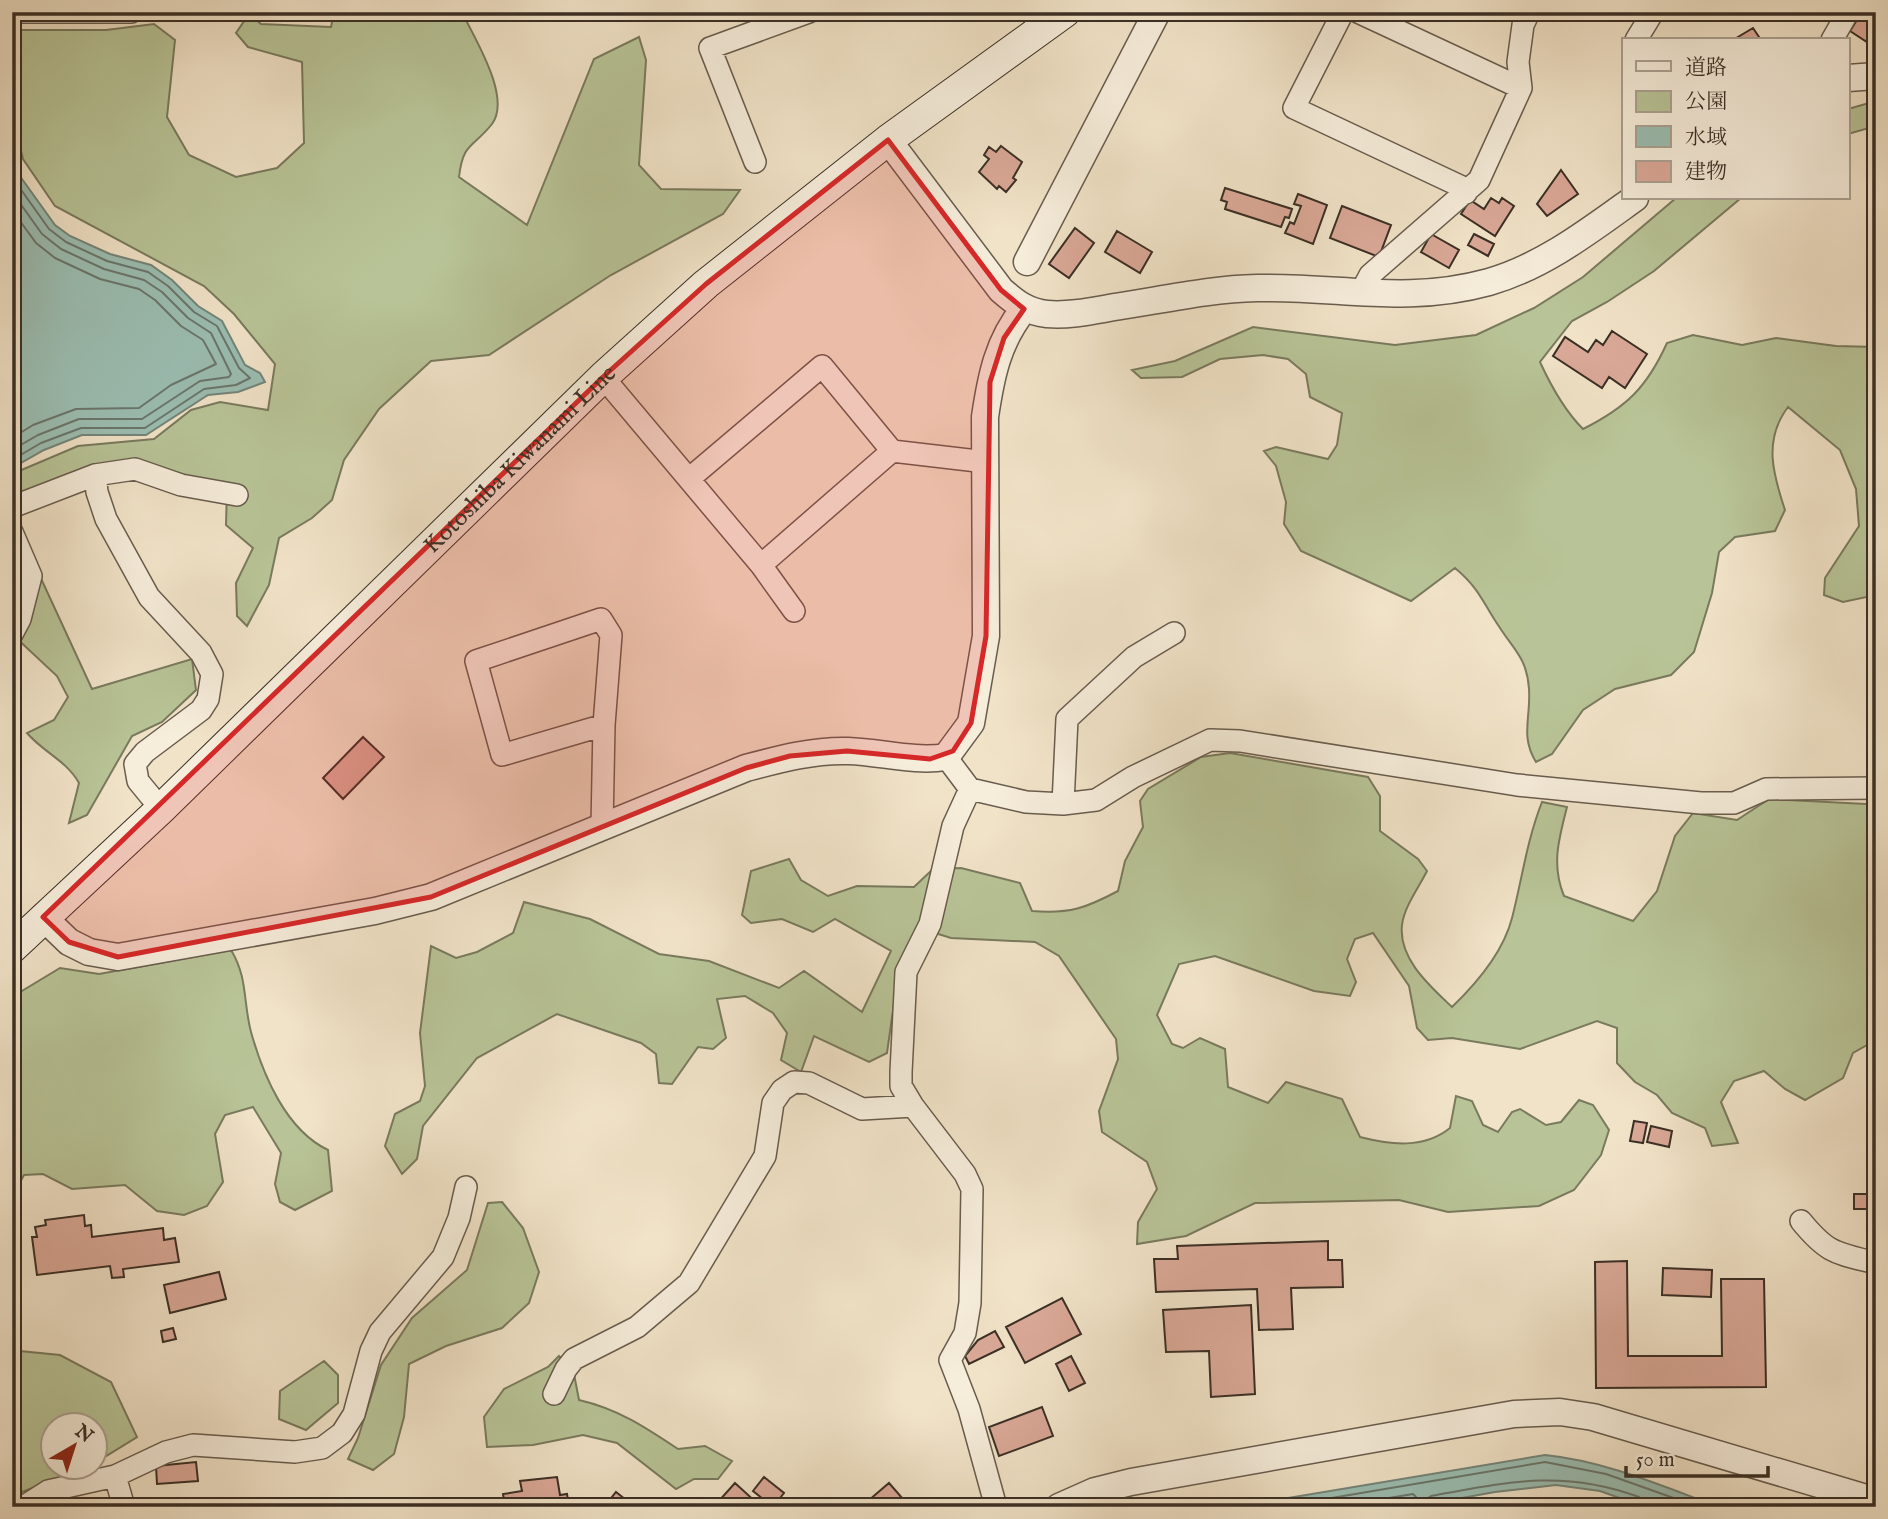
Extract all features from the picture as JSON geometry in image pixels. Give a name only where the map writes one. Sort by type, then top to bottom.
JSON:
[{"type":"main road","name":"Kotoshiba Kiwanami Line","points":[[12,948],[161,808],[603,377],[706,284],[888,140],[1065,12]]},
{"type":"street","points":[[16,12],[131,12]]},
{"type":"street","points":[[755,162],[710,48],[755,21],[809,12]]},
{"type":"street","points":[[1027,262],[1157,12]]},
{"type":"street","points":[[1343,12],[1294,108],[1460,186],[1466,193]]},
{"type":"street","points":[[1359,12],[1521,88]]},
{"type":"street","points":[[1360,294],[1370,275],[1479,180],[1521,88],[1518,62],[1523,25],[1529,12]]},
{"type":"street","points":[[1637,38],[1653,12]]},
{"type":"street","points":[[1833,38],[1848,12]]},
{"type":"street","points":[[1850,78],[1876,76]]},
{"type":"street","points":[[888,140],[1001,290],[1024,309],[1045,313],[1080,313],[1258,288],[1421,295],[1459,290],[1520,272],[1583,235],[1632,200]]},
{"type":"street","points":[[43,917],[69,942],[89,952],[118,957],[375,911],[431,897],[746,768],[790,756],[847,751],[930,759],[946,757],[971,723],[976,681],[986,636],[985,416],[990,382],[1004,338],[1024,309]]},
{"type":"street","points":[[690,478],[822,366],[892,452],[986,462]]},
{"type":"street","points":[[603,377],[690,478],[761,565],[794,611]]},
{"type":"street","points":[[761,565],[892,452]]},
{"type":"street","points":[[12,507],[95,475],[135,469],[181,485],[237,495]]},
{"type":"street","points":[[95,475],[97,492],[106,519],[149,597],[201,653],[212,674],[208,699],[201,710],[145,752],[135,764],[138,781],[161,808]]},
{"type":"street","points":[[12,532],[31,576],[20,619],[12,634]]},
{"type":"street","points":[[602,827],[604,725],[611,635],[601,619],[476,661],[502,755],[604,725]]},
{"type":"street","points":[[1063,804],[1067,719],[1134,657],[1174,634]]},
{"type":"street","points":[[946,757],[970,789],[1026,802],[1063,804],[1096,800],[1133,777],[1210,740],[1240,741],[1517,785],[1701,803],[1734,803],[1766,789],[1876,788]]},
{"type":"street","points":[[970,789],[953,826],[930,924],[906,972],[901,1086],[965,1174],[972,1189],[970,1303],[965,1333],[950,1360],[969,1409],[996,1507]]},
{"type":"street","points":[[554,1394],[566,1368],[574,1359],[637,1327],[689,1283],[765,1156],[774,1103],[782,1090],[794,1082],[808,1083],[862,1109],[913,1106]]},
{"type":"street","points":[[23,1507],[47,1491],[115,1476],[166,1452],[193,1445],[295,1452],[322,1448],[342,1433],[354,1414],[371,1350],[380,1332],[443,1257],[459,1218],[466,1187]]},
{"type":"street","points":[[1801,1221],[1821,1245],[1833,1252],[1876,1263]]},
{"type":"street","points":[[1059,1507],[1095,1491],[1211,1467],[1514,1415],[1560,1412],[1593,1417],[1876,1501]]},
{"type":"street","points":[[115,1476],[124,1507]]},
{"type":"highlighted area","points":[[888,140],[1001,290],[1024,309],[1004,338],[990,382],[986,636],[971,723],[953,751],[930,759],[847,751],[790,756],[746,768],[431,897],[118,957],[69,942],[43,917],[603,377],[706,284]]},
{"type":"green space","points":[[334,12],[462,12],[489,68],[497,99],[497,113],[492,124],[466,151],[459,177],[527,225],[594,59],[639,37],[646,60],[639,165],[661,189],[740,190],[723,214],[611,275],[489,355],[431,361],[379,409],[344,460],[332,500],[312,518],[279,538],[269,585],[247,626],[237,616],[236,583],[253,548],[226,525],[227,488],[147,463],[12,498],[12,474],[78,446],[154,439],[191,410],[220,402],[268,410],[275,364],[234,314],[204,286],[55,206],[23,159],[12,113],[12,44],[17,30],[106,30],[154,24],[175,40],[167,117],[189,155],[236,177],[277,168],[304,143],[302,62],[248,47],[236,33],[249,14],[261,24],[331,27]]},
{"type":"green space","points":[[1869,103],[1876,104],[1876,126],[1850,133],[1850,108]]},
{"type":"green space","points":[[1674,200],[1739,200],[1654,271],[1572,321],[1540,362],[1564,406],[1583,429],[1624,404],[1634,394],[1652,372],[1667,343],[1693,335],[1742,345],[1776,338],[1836,346],[1876,347],[1876,595],[1843,602],[1824,595],[1825,578],[1859,526],[1856,489],[1840,450],[1788,407],[1780,419],[1773,445],[1774,470],[1785,510],[1775,531],[1735,537],[1719,552],[1712,593],[1694,652],[1671,675],[1615,689],[1583,710],[1552,754],[1536,762],[1527,735],[1529,689],[1526,670],[1515,649],[1464,576],[1455,568],[1411,601],[1301,551],[1284,524],[1286,502],[1276,466],[1264,451],[1276,447],[1328,459],[1337,445],[1342,413],[1310,397],[1306,374],[1288,359],[1263,355],[1220,359],[1182,377],[1141,378],[1132,370],[1175,361],[1253,327],[1395,345],[1476,335],[1534,308],[1583,277]]},
{"type":"green space","points":[[12,554],[38,572],[92,689],[192,659],[196,690],[162,722],[132,736],[87,815],[69,823],[79,783],[68,769],[27,733],[54,720],[68,697],[57,676],[12,634]]},
{"type":"green space","points":[[1230,753],[1368,777],[1380,796],[1380,831],[1418,859],[1427,871],[1403,918],[1402,937],[1405,949],[1418,971],[1452,1007],[1488,967],[1508,931],[1542,802],[1567,807],[1557,862],[1564,896],[1633,921],[1657,891],[1675,836],[1693,813],[1737,820],[1769,799],[1866,804],[1876,800],[1876,1040],[1853,1053],[1843,1078],[1805,1100],[1785,1089],[1764,1071],[1734,1081],[1721,1102],[1738,1143],[1712,1146],[1705,1128],[1672,1113],[1657,1095],[1635,1082],[1617,1063],[1617,1028],[1597,1021],[1520,1049],[1452,1038],[1428,1040],[1417,1028],[1409,986],[1373,933],[1355,939],[1347,959],[1356,982],[1350,996],[1314,991],[1215,956],[1179,964],[1157,1015],[1172,1044],[1183,1048],[1200,1038],[1225,1049],[1228,1087],[1268,1103],[1286,1082],[1342,1099],[1360,1137],[1395,1143],[1429,1139],[1450,1128],[1456,1096],[1472,1101],[1483,1125],[1498,1132],[1512,1112],[1520,1109],[1546,1125],[1561,1122],[1579,1100],[1593,1105],[1609,1130],[1601,1155],[1574,1190],[1539,1206],[1448,1212],[1399,1200],[1255,1203],[1186,1236],[1137,1244],[1138,1222],[1157,1189],[1147,1162],[1102,1132],[1099,1111],[1118,1059],[1116,1039],[1059,956],[1035,942],[951,938],[919,928],[897,982],[887,1053],[869,1062],[814,1036],[801,1072],[781,1060],[787,1033],[773,1013],[745,996],[717,999],[726,1038],[713,1049],[698,1047],[672,1084],[659,1083],[656,1054],[641,1043],[557,1014],[477,1058],[423,1126],[417,1159],[402,1174],[385,1146],[395,1114],[420,1101],[425,1086],[420,1033],[431,946],[456,958],[477,952],[513,933],[524,902],[590,919],[659,954],[709,961],[779,988],[804,971],[862,1012],[891,951],[835,919],[813,932],[782,919],[751,923],[742,915],[751,871],[789,859],[801,880],[828,896],[857,886],[914,887],[933,869],[961,868],[1020,883],[1032,911],[1057,912],[1077,908],[1118,891],[1125,861],[1143,827],[1140,801],[1148,789],[1201,757]]},
{"type":"green space","points":[[231,950],[243,980],[251,1032],[262,1066],[288,1115],[313,1141],[328,1150],[332,1191],[295,1210],[280,1202],[275,1184],[281,1153],[253,1107],[225,1115],[215,1134],[223,1182],[207,1206],[184,1215],[157,1211],[125,1185],[72,1189],[43,1174],[24,1175],[12,1197],[12,997],[60,968],[99,974]]},
{"type":"green space","points":[[502,1202],[523,1228],[539,1272],[529,1303],[502,1328],[446,1346],[409,1364],[404,1417],[394,1454],[373,1470],[348,1459],[358,1438],[381,1365],[412,1318],[467,1270],[488,1203]]},
{"type":"green space","points":[[12,1324],[20,1351],[60,1355],[111,1382],[137,1437],[108,1455],[108,1410],[38,1410],[38,1480],[53,1480],[22,1492],[12,1476]]},
{"type":"green space","points":[[559,1356],[573,1369],[579,1400],[619,1414],[678,1449],[705,1446],[732,1461],[718,1479],[694,1479],[676,1489],[617,1443],[583,1435],[533,1445],[487,1447],[484,1417],[504,1389],[548,1367]]},
{"type":"green space","points":[[324,1361],[338,1375],[338,1403],[306,1430],[279,1419],[280,1391]]},
{"type":"water","points":[[12,165],[55,225],[70,236],[110,254],[151,265],[172,280],[198,306],[222,321],[245,365],[260,373],[265,382],[238,392],[208,395],[146,435],[82,435],[44,450],[12,468]]},
{"type":"water","points":[[1545,1455],[1611,1469],[1719,1507],[1645,1507],[1600,1491],[1556,1485],[1495,1492],[1412,1507],[1234,1507]]},
{"type":"building","points":[[1862,12],[1876,12],[1876,35],[1870,44],[1850,31]]},
{"type":"building","points":[[1753,28],[1760,38],[1736,38]]},
{"type":"building","points":[[1001,146],[1022,162],[1013,178],[1016,180],[1006,192],[999,186],[997,189],[979,172],[989,159],[984,155],[989,147],[996,152]]},
{"type":"building","points":[[1561,170],[1578,194],[1547,216],[1537,204]]},
{"type":"building","points":[[1225,188],[1292,209],[1289,218],[1285,217],[1281,227],[1225,209],[1227,202],[1221,200]]},
{"type":"building","points":[[1298,194],[1327,205],[1313,244],[1285,233],[1290,222],[1294,224],[1301,206],[1294,204]]},
{"type":"building","points":[[1491,198],[1499,203],[1502,198],[1514,206],[1495,236],[1461,214],[1470,200],[1484,209]]},
{"type":"building","points":[[1342,206],[1391,225],[1379,257],[1330,238]]},
{"type":"building","points":[[1075,228],[1094,243],[1069,278],[1049,264]]},
{"type":"building","points":[[1117,231],[1152,252],[1140,273],[1105,252]]},
{"type":"building","points":[[1431,234],[1459,250],[1449,268],[1421,252]]},
{"type":"building","points":[[1474,234],[1494,244],[1488,256],[1468,245]]},
{"type":"building","points":[[1612,331],[1647,354],[1625,388],[1609,377],[1602,388],[1553,356],[1565,337],[1588,352],[1596,340],[1603,345]]},
{"type":"building","points":[[363,737],[384,757],[343,799],[323,778]]},
{"type":"building","points":[[1634,1121],[1647,1123],[1643,1143],[1630,1141]]},
{"type":"building","points":[[1651,1126],[1672,1131],[1669,1147],[1647,1142]]},
{"type":"building","points":[[1854,1194],[1870,1194],[1870,1209],[1854,1209]]},
{"type":"building","points":[[84,1215],[85,1226],[91,1225],[92,1237],[163,1228],[164,1240],[175,1238],[179,1262],[123,1269],[124,1277],[112,1278],[110,1266],[37,1275],[32,1237],[37,1237],[35,1227],[46,1225],[45,1220]]},
{"type":"building","points":[[1328,1241],[1328,1260],[1342,1260],[1343,1287],[1291,1288],[1293,1329],[1259,1330],[1257,1289],[1156,1292],[1154,1259],[1178,1259],[1177,1246]]},
{"type":"building","points":[[1627,1261],[1628,1356],[1722,1356],[1721,1279],[1764,1279],[1766,1387],[1596,1388],[1595,1262]]},
{"type":"building","points":[[1663,1268],[1712,1270],[1711,1297],[1662,1295]]},
{"type":"building","points":[[219,1272],[226,1299],[170,1313],[164,1285]]},
{"type":"building","points":[[1062,1298],[1081,1334],[1025,1363],[1006,1327]]},
{"type":"building","points":[[1251,1305],[1255,1394],[1211,1397],[1209,1351],[1166,1352],[1163,1310]]},
{"type":"building","points":[[173,1328],[176,1339],[163,1342],[161,1331]]},
{"type":"building","points":[[995,1331],[1004,1347],[969,1364],[965,1356],[978,1340]]},
{"type":"building","points":[[1071,1356],[1085,1383],[1069,1391],[1056,1364]]},
{"type":"building","points":[[1042,1407],[1053,1436],[999,1456],[989,1427]]},
{"type":"building","points":[[196,1462],[198,1481],[157,1484],[156,1466]]},
{"type":"building","points":[[557,1477],[560,1495],[567,1494],[569,1507],[505,1507],[503,1494],[522,1491],[520,1481]]},
{"type":"building","points":[[764,1477],[784,1493],[773,1507],[753,1491]]},
{"type":"building","points":[[735,1483],[759,1505],[757,1507],[720,1507],[717,1503]]},
{"type":"building","points":[[889,1483],[910,1507],[862,1506]]},
{"type":"building","points":[[616,1492],[635,1507],[604,1507]]}]
